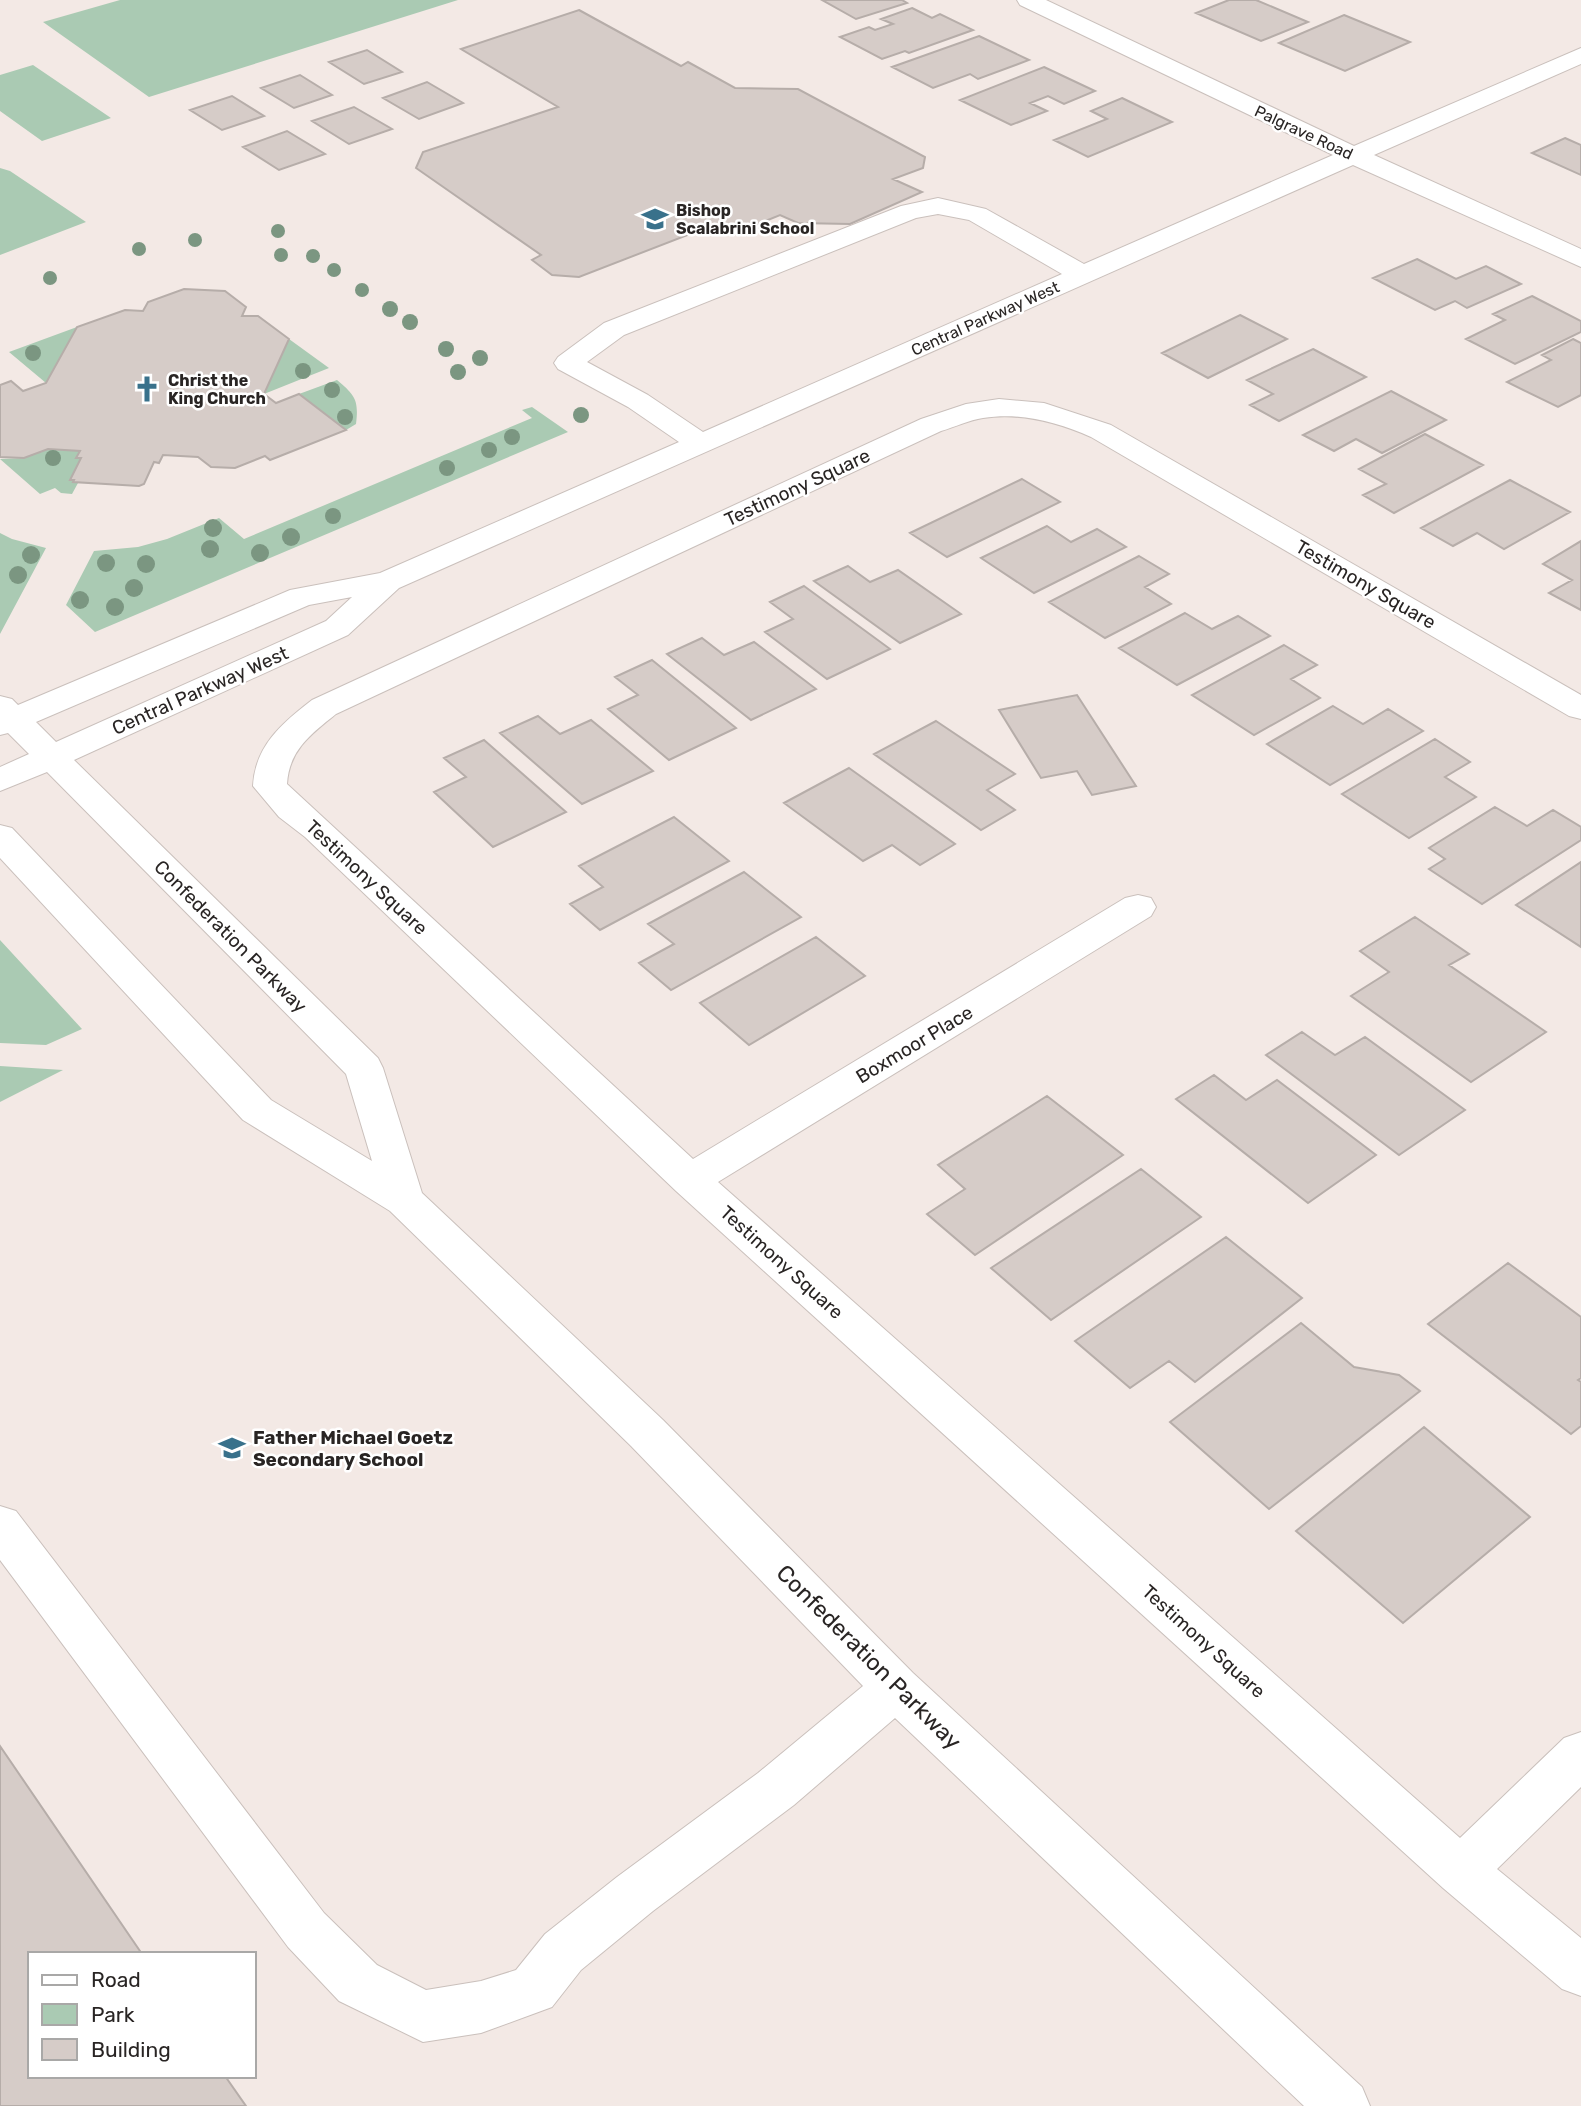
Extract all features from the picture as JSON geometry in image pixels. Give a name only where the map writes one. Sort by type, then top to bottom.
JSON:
[{"type":"street","name":"Palgrave Road","points":[[1028,0],[1351,154],[1581,259]]},
{"type":"street","name":"Central Parkway West","points":[[4,717],[301,597],[388,581],[1351,154],[1581,55]]},
{"type":"street","points":[[700,443],[638,401],[568,363],[614,329],[910,211],[938,206],[977,214],[1082,274]]},
{"type":"street","name":"Testimony Square","points":[[1581,709],[1101,431],[1066,415],[1024,409],[982,410],[930,425],[324,707],[291,733],[269,767],[270,786],[691,1180],[1461,1871],[1581,1971]]},
{"type":"street","name":"Central Parkway West","points":[[0,780],[337,628],[388,581]]},
{"type":"street","name":"Confederation Parkway","points":[[4,717],[52,757],[363,1068],[404,1200]]},
{"type":"street","name":"Confederation Parkway","points":[[0,836],[257,1110],[404,1200],[647,1433],[896,1688],[1343,2106]]},
{"type":"street","name":"Boxmoor Place","points":[[691,1180],[1138,907]]},
{"type":"street","points":[[0,1525],[306,1930],[358,1983],[423,2016],[481,2007],[533,1989],[563,1952],[635,1894],[776,1789],[896,1688]]},
{"type":"street","points":[[1461,1871],[1581,1754]]},
{"type":"green space","points":[[120,0],[458,0],[149,97],[43,22]]},
{"type":"green space","points":[[33,65],[111,118],[42,141],[0,111],[0,75]]},
{"type":"green space","points":[[0,168],[10,171],[86,222],[0,255]]},
{"type":"green space","points":[[77,327],[46,383],[9,352]]},
{"type":"green space","points":[[289,339],[329,368],[264,394]]},
{"type":"green space","points":[[337,380],[352,394],[356,403],[356,424],[346,430],[299,394]]},
{"type":"green space","points":[[532,407],[568,432],[95,632],[66,605],[94,551],[138,547],[167,539],[219,518],[244,539],[532,418],[522,410]]},
{"type":"green space","points":[[48,449],[80,451],[76,458],[81,458],[70,480],[78,483],[72,494],[61,493],[55,488],[40,494],[0,459],[24,458]]},
{"type":"green space","points":[[0,533],[46,548],[0,634]]},
{"type":"green space","points":[[0,940],[82,1029],[46,1045],[0,1043]]},
{"type":"green space","points":[[0,1066],[63,1070],[0,1102]]},
{"type":"building","points":[[822,0],[902,0],[907,3],[856,19]]},
{"type":"building","points":[[1229,0],[1256,0],[1308,22],[1261,41],[1196,13]]},
{"type":"building","points":[[912,8],[932,18],[940,14],[973,30],[909,53],[905,51],[882,59],[840,37],[869,27],[875,30],[893,24],[881,19]]},
{"type":"building","points":[[579,10],[681,66],[688,62],[735,88],[798,89],[925,157],[923,168],[893,179],[922,192],[850,224],[798,223],[780,215],[748,228],[708,227],[579,277],[552,275],[532,260],[541,255],[416,168],[423,152],[558,107],[461,49]]},
{"type":"building","points":[[1344,15],[1410,42],[1345,71],[1279,43]]},
{"type":"building","points":[[979,36],[1029,60],[978,79],[970,74],[933,88],[892,67]]},
{"type":"building","points":[[367,50],[402,72],[364,84],[329,62]]},
{"type":"building","points":[[1044,67],[1095,91],[1064,104],[1048,96],[1030,103],[1047,111],[1011,125],[960,100]]},
{"type":"building","points":[[300,75],[332,95],[294,108],[261,88]]},
{"type":"building","points":[[427,82],[463,103],[419,119],[383,98]]},
{"type":"building","points":[[232,96],[264,116],[222,130],[190,110]]},
{"type":"building","points":[[1122,98],[1172,122],[1088,157],[1054,140],[1107,119],[1091,111]]},
{"type":"building","points":[[354,107],[392,129],[349,144],[312,121]]},
{"type":"building","points":[[287,131],[325,154],[279,170],[243,147]]},
{"type":"building","points":[[1565,138],[1581,145],[1581,175],[1532,153]]},
{"type":"building","points":[[1417,259],[1456,279],[1486,266],[1521,284],[1467,308],[1455,301],[1435,310],[1373,278]]},
{"type":"building","name":"Christ the King Church","points":[[184,289],[225,291],[246,307],[242,316],[258,316],[289,339],[264,394],[276,403],[299,394],[346,430],[270,460],[265,456],[235,468],[211,467],[198,457],[163,455],[159,463],[154,462],[144,484],[139,486],[73,482],[74,480],[70,480],[81,458],[76,458],[80,451],[48,449],[24,458],[0,457],[0,385],[11,381],[23,391],[46,383],[77,327],[125,310],[143,311],[148,302]]},
{"type":"building","points":[[1532,296],[1581,321],[1581,332],[1515,364],[1466,339],[1505,320],[1493,314]]},
{"type":"building","points":[[1240,315],[1287,339],[1208,378],[1162,353]]},
{"type":"building","points":[[1573,339],[1581,343],[1581,395],[1558,407],[1507,382],[1551,360],[1542,355]]},
{"type":"building","points":[[1313,349],[1366,377],[1279,421],[1250,405],[1273,394],[1247,380]]},
{"type":"building","points":[[1391,391],[1446,420],[1382,453],[1356,439],[1334,451],[1303,435]]},
{"type":"building","points":[[1425,434],[1483,465],[1394,513],[1363,495],[1386,484],[1359,469]]},
{"type":"building","points":[[1022,479],[1060,502],[947,557],[910,533]]},
{"type":"building","points":[[1510,480],[1570,512],[1504,549],[1477,533],[1453,546],[1421,528]]},
{"type":"building","points":[[1047,526],[1071,542],[1097,529],[1126,547],[1034,593],[981,558]]},
{"type":"building","points":[[1581,541],[1581,610],[1549,593],[1572,580],[1543,564]]},
{"type":"building","points":[[1139,556],[1169,574],[1145,587],[1171,604],[1105,638],[1049,602]]},
{"type":"building","points":[[848,566],[870,582],[898,570],[961,614],[900,643],[814,581]]},
{"type":"building","points":[[804,586],[890,649],[827,679],[765,632],[793,619],[770,602]]},
{"type":"building","points":[[1185,613],[1212,629],[1238,616],[1270,636],[1177,685],[1119,648]]},
{"type":"building","points":[[702,638],[724,655],[754,642],[816,689],[751,720],[667,654]]},
{"type":"building","points":[[1284,645],[1317,665],[1291,679],[1320,698],[1254,735],[1192,695]]},
{"type":"building","points":[[652,660],[736,728],[669,760],[608,709],[638,695],[615,677]]},
{"type":"building","points":[[1077,695],[1136,786],[1092,795],[1077,771],[1041,778],[999,710]]},
{"type":"building","points":[[1333,706],[1363,724],[1388,709],[1423,731],[1330,785],[1267,744]]},
{"type":"building","points":[[538,716],[560,734],[591,720],[653,771],[582,804],[500,733]]},
{"type":"building","points":[[936,721],[1015,774],[987,790],[1015,810],[981,830],[874,754]]},
{"type":"building","points":[[1435,739],[1470,762],[1445,777],[1476,797],[1409,838],[1342,794]]},
{"type":"building","points":[[484,740],[566,812],[493,847],[434,792],[466,777],[444,758]]},
{"type":"building","points":[[849,768],[955,844],[920,865],[892,845],[863,861],[784,803]]},
{"type":"building","points":[[1495,807],[1527,826],[1553,810],[1581,827],[1581,840],[1482,904],[1429,869],[1445,859],[1429,848]]},
{"type":"building","points":[[674,817],[729,861],[600,930],[570,904],[603,887],[579,866]]},
{"type":"building","points":[[1581,862],[1581,947],[1516,905]]},
{"type":"building","points":[[744,872],[801,917],[671,990],[639,963],[674,944],[648,924]]},
{"type":"building","points":[[1415,917],[1469,954],[1449,965],[1546,1032],[1471,1082],[1351,996],[1389,972],[1360,951]]},
{"type":"building","points":[[816,937],[865,976],[749,1045],[700,1003]]},
{"type":"building","points":[[1302,1032],[1335,1055],[1365,1037],[1465,1110],[1399,1155],[1266,1055]]},
{"type":"building","points":[[1214,1075],[1246,1100],[1277,1080],[1376,1155],[1308,1203],[1176,1099]]},
{"type":"building","points":[[1047,1096],[1123,1155],[975,1255],[927,1214],[965,1189],[938,1165]]},
{"type":"building","points":[[1141,1169],[1201,1217],[1051,1320],[991,1268]]},
{"type":"building","points":[[1226,1237],[1302,1298],[1195,1382],[1169,1361],[1130,1388],[1075,1341]]},
{"type":"building","points":[[1508,1263],[1581,1317],[1581,1378],[1578,1380],[1581,1382],[1581,1426],[1571,1434],[1428,1324]]},
{"type":"building","points":[[1301,1323],[1354,1367],[1399,1375],[1420,1391],[1269,1509],[1170,1422]]},
{"type":"building","points":[[1424,1427],[1530,1517],[1403,1623],[1296,1531]]},
{"type":"building","points":[[0,1746],[141,1952],[28,1952],[28,2078],[226,2078],[246,2106],[0,2106]]},
{"type":"place","name":"Bishop Scalabrini School","points":[[655,219]]},
{"type":"place","name":"Christ the King Church","points":[[147,389]]},
{"type":"place","name":"Father Michael Goetz Secondary School","points":[[232,1448]]}]
